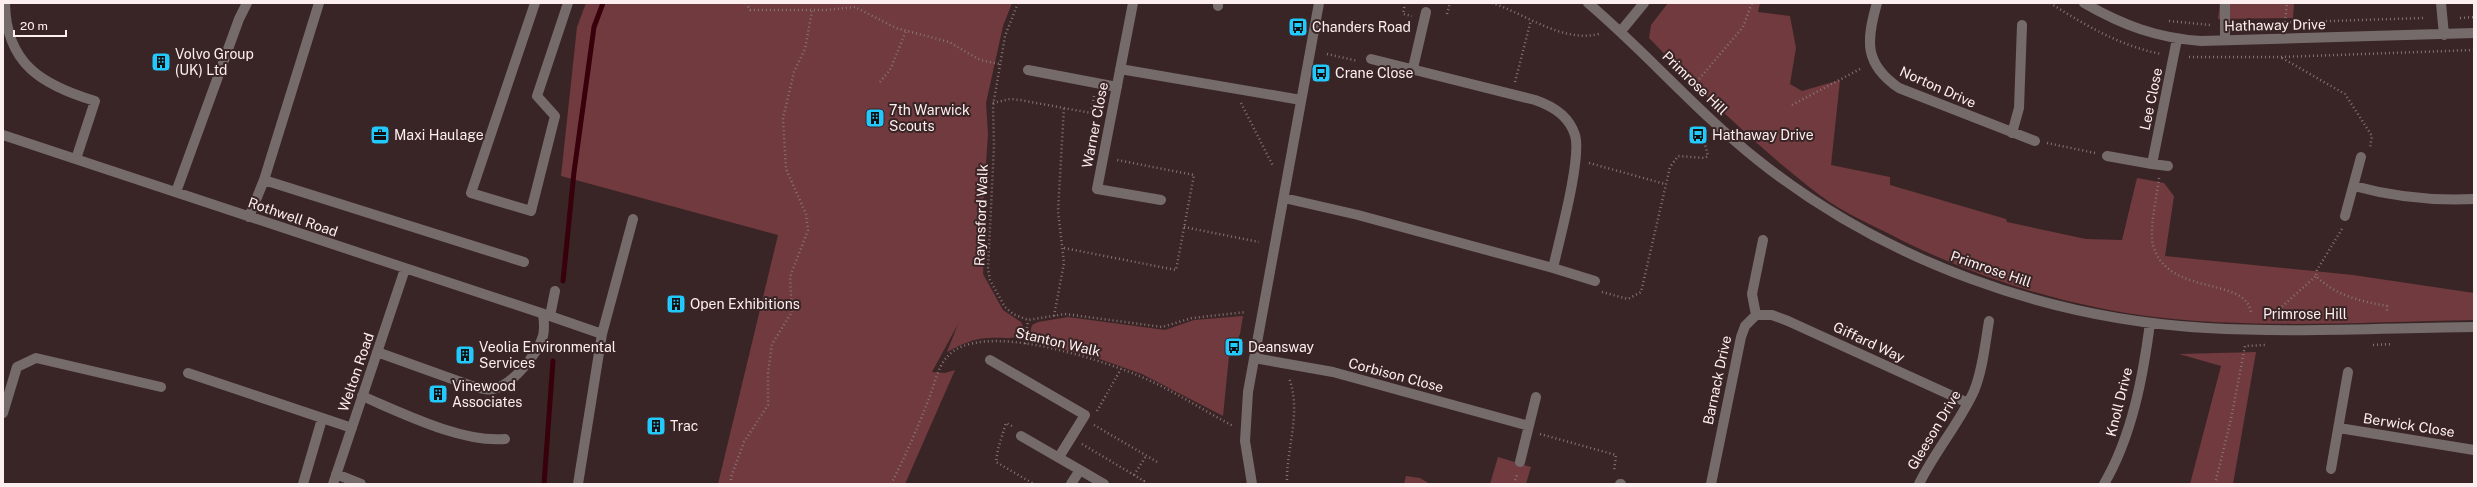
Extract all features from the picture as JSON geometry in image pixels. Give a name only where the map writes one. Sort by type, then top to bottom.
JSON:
[{"type":"street","points":[[5,3],[8,34],[20,58],[39,76],[62,91],[95,101],[76,159]]},
{"type":"street","points":[[176,192],[239,19],[247,3]]},
{"type":"street","points":[[249,217],[264,180],[319,3]]},
{"type":"street","points":[[535,3],[471,193],[531,211],[555,116],[537,96],[568,3]]},
{"type":"street","name":"Warner Close","points":[[1133,3],[1097,189],[1161,200]]},
{"type":"street","points":[[1252,484],[1245,428],[1254,358],[1319,3]]},
{"type":"street","name":"Primrose Hill","points":[[1588,3],[1621,31],[1686,95],[1758,161],[1851,223],[1899,248],[1950,271],[2014,294],[2073,309],[2150,323],[2208,328],[2272,329],[2474,327]]},
{"type":"street","points":[[1621,31],[1644,3]]},
{"type":"street","points":[[1872,63],[1870,30],[1877,3]]},
{"type":"street","name":"Hathaway Drive","points":[[2084,3],[2126,25],[2151,34],[2177,39],[2225,40],[2474,33]]},
{"type":"street","points":[[2225,3],[2225,40]]},
{"type":"street","points":[[2441,3],[2444,35]]},
{"type":"street","points":[[1413,68],[1426,12]]},
{"type":"street","points":[[2012,133],[2019,108],[2022,25]]},
{"type":"street","name":"Lee Close","points":[[2152,164],[2177,39]]},
{"type":"street","points":[[1370,59],[1413,68],[1540,101],[1554,107],[1566,119],[1575,136],[1576,150],[1568,201],[1553,268]]},
{"type":"street","name":"Norton Drive","points":[[1872,63],[1882,75],[1899,88],[2035,141]]},
{"type":"street","points":[[1120,69],[1301,100]]},
{"type":"street","points":[[1028,70],[1117,87]]},
{"type":"street","name":"Rothwell Road","points":[[3,135],[602,334]]},
{"type":"street","points":[[2107,156],[2168,166]]},
{"type":"street","points":[[2345,216],[2361,157]]},
{"type":"street","points":[[264,180],[524,262]]},
{"type":"street","points":[[2354,186],[2381,193],[2420,199],[2474,199]]},
{"type":"street","points":[[1284,198],[1358,215],[1553,268],[1595,281]]},
{"type":"street","points":[[578,484],[602,334],[633,219]]},
{"type":"street","points":[[1756,315],[1753,288],[1763,240]]},
{"type":"street","name":"Welton Road","points":[[335,479],[405,269]]},
{"type":"street","points":[[377,352],[469,385],[482,389],[493,390],[501,387],[522,369],[539,347],[546,315],[555,291]]},
{"type":"street","name":"Giffard Way","points":[[1756,315],[1772,315],[1788,320],[1968,403]]},
{"type":"street","name":"Barnack Drive","points":[[1711,484],[1741,337],[1748,322],[1756,315]]},
{"type":"street","name":"Gleeson Drive","points":[[1919,484],[1968,403],[1979,375],[1989,321]]},
{"type":"street","name":"Knoll Drive","points":[[2104,484],[2117,460],[2129,426],[2150,323]]},
{"type":"street","points":[[3,413],[17,368],[36,358],[161,387]]},
{"type":"street","name":"Corbison Close","points":[[1254,358],[1333,372],[1529,426]]},
{"type":"street","points":[[990,360],[1085,415],[1056,455]]},
{"type":"street","points":[[188,372],[352,428]]},
{"type":"street","points":[[2331,469],[2348,372]]},
{"type":"street","points":[[362,396],[402,413],[475,438],[505,439]]},
{"type":"street","points":[[1520,462],[1536,397]]},
{"type":"street","points":[[303,484],[322,419]]},
{"type":"street","name":"Berwick Close","points":[[2339,428],[2474,450]]},
{"type":"street","points":[[1021,436],[1104,484]]},
{"type":"street","points":[[1071,484],[1080,470]]},
{"type":"street","points":[[335,479],[361,484]]},
{"type":"path","points":[[746,3],[750,10],[812,11],[855,7],[906,31],[950,42],[980,60],[1000,64]]},
{"type":"path","name":"Raynsford Walk","points":[[1018,3],[1007,28],[993,103],[992,116],[994,146],[988,269],[990,280],[1005,307],[1013,314],[1028,320]]},
{"type":"path","points":[[1447,14],[1450,3]]},
{"type":"path","points":[[1492,3],[1559,31],[1586,36],[1599,34]]},
{"type":"path","points":[[1686,95],[1743,27],[1752,3]]},
{"type":"path","points":[[2050,3],[2099,32],[2126,44],[2161,54]]},
{"type":"path","points":[[2284,22],[2287,3]]},
{"type":"path","points":[[731,484],[731,477],[744,442],[768,405],[768,373],[772,344],[792,312],[790,278],[808,230],[806,214],[786,169],[783,118],[794,72],[805,49],[812,11]]},
{"type":"path","points":[[2460,18],[2474,17]]},
{"type":"path","points":[[2162,20],[2204,25],[2423,18]]},
{"type":"path","points":[[1514,85],[1531,20]]},
{"type":"path","points":[[880,82],[890,70],[906,31]]},
{"type":"path","points":[[2189,57],[2282,58],[2474,50]]},
{"type":"path","points":[[1327,54],[1369,64],[1370,59]]},
{"type":"path","points":[[2282,58],[2345,94],[2372,136],[2369,154],[2361,157]]},
{"type":"path","points":[[1792,105],[1872,63]]},
{"type":"path","points":[[993,103],[1010,99],[1091,113],[1096,83]]},
{"type":"path","points":[[1233,88],[1273,166]]},
{"type":"path","points":[[1054,316],[1063,276],[1064,248],[1058,211],[1064,108]]},
{"type":"path","points":[[1598,291],[1628,299],[1641,292],[1670,167],[1678,156],[1708,156],[1704,140]]},
{"type":"path","points":[[2035,141],[2107,156]]},
{"type":"path","points":[[1064,248],[1176,270],[1194,175],[1103,158]]},
{"type":"path","points":[[1585,162],[1666,184]]},
{"type":"path","points":[[2168,166],[2173,166],[2172,178],[2159,176],[2152,233],[2153,246],[2160,259],[2168,268],[2188,280],[2239,295],[2249,304],[2251,312]]},
{"type":"path","points":[[2276,312],[2316,276],[2317,270],[2343,228],[2345,216]]},
{"type":"path","points":[[1184,228],[1259,242]]},
{"type":"path","points":[[2316,276],[2328,286],[2342,294],[2387,306],[2387,312]]},
{"type":"path","points":[[1025,344],[1028,320],[1054,316],[1074,315],[1162,327],[1192,318],[1246,312]]},
{"type":"path","name":"Stanton Walk","points":[[892,484],[919,425],[942,364],[950,353],[977,342],[1010,341],[1095,360],[1156,384],[1235,427],[1245,428]]},
{"type":"path","points":[[2371,344],[2393,344]]},
{"type":"path","points":[[2215,484],[2231,419],[2245,346],[2268,345]]},
{"type":"path","points":[[1284,363],[1295,394],[1295,419],[1288,458],[1287,484]]},
{"type":"path","points":[[1094,416],[1121,369]]},
{"type":"path","points":[[1090,422],[1159,463]]},
{"type":"path","points":[[1021,436],[1024,433],[1006,423],[998,449],[996,462],[1034,484]]},
{"type":"path","points":[[1551,438],[1616,455],[1613,471]]},
{"type":"path","points":[[1079,442],[1144,480],[1142,484]]},
{"type":"path","points":[[1134,475],[1146,456]]},
{"type":"shaded area","points":[[586,3],[1012,3],[1003,26],[986,103],[988,134],[983,207],[986,215],[983,274],[1003,310],[1021,322],[1024,329],[1023,335],[1011,338],[978,339],[962,344],[947,352],[958,324],[932,372],[945,373],[955,370],[905,484],[718,484],[778,235],[561,176],[577,27]]},
{"type":"shaded area","points":[[1668,3],[1760,3],[1758,12],[1790,16],[1796,48],[1790,84],[1802,91],[1840,80],[1831,165],[1890,177],[1890,185],[2006,219],[2007,222],[2086,239],[2122,240],[2137,178],[2164,183],[2174,196],[2165,256],[2353,275],[2474,293],[2474,320],[2288,324],[2194,321],[2104,309],[2051,297],[1975,272],[1925,252],[1860,220],[1821,196],[1754,140],[1690,80],[1649,38],[1651,25]]},
{"type":"shaded area","points":[[2220,3],[2294,3],[2293,18],[2218,19]]},
{"type":"shaded area","points":[[1243,316],[1240,334],[1229,356],[1223,416],[1142,374],[1094,357],[1035,343],[1029,336],[1032,325],[1038,322],[1068,317],[1165,330],[1194,320]]},
{"type":"shaded area","points":[[2256,352],[2233,484],[2190,484],[2221,366],[2179,354]]},
{"type":"shaded area","points":[[1498,457],[1531,467],[1526,484],[1490,484]]},
{"type":"shaded area","points":[[1406,476],[1420,478],[1430,484],[1404,484]]},
{"type":"waterway","points":[[563,281],[574,172],[594,27],[603,3]]},
{"type":"waterway","points":[[544,484],[553,361]]},
{"type":"place","name":"Chanders Road","points":[[1298,27]]},
{"type":"place","name":"Volvo Group (UK) Ltd","points":[[161,62]]},
{"type":"place","name":"Crane Close","points":[[1321,73]]},
{"type":"place","name":"7th Warwick Scouts","points":[[875,118]]},
{"type":"place","name":"Maxi Haulage","points":[[380,135]]},
{"type":"place","name":"Hathaway Drive","points":[[1698,135]]},
{"type":"place","name":"Open Exhibitions","points":[[676,304]]},
{"type":"place","name":"Deansway","points":[[1234,347]]},
{"type":"place","name":"Veolia Environmental Services","points":[[465,355]]},
{"type":"place","name":"Vinewood Associates","points":[[438,394]]},
{"type":"place","name":"Trac","points":[[656,426]]}]
